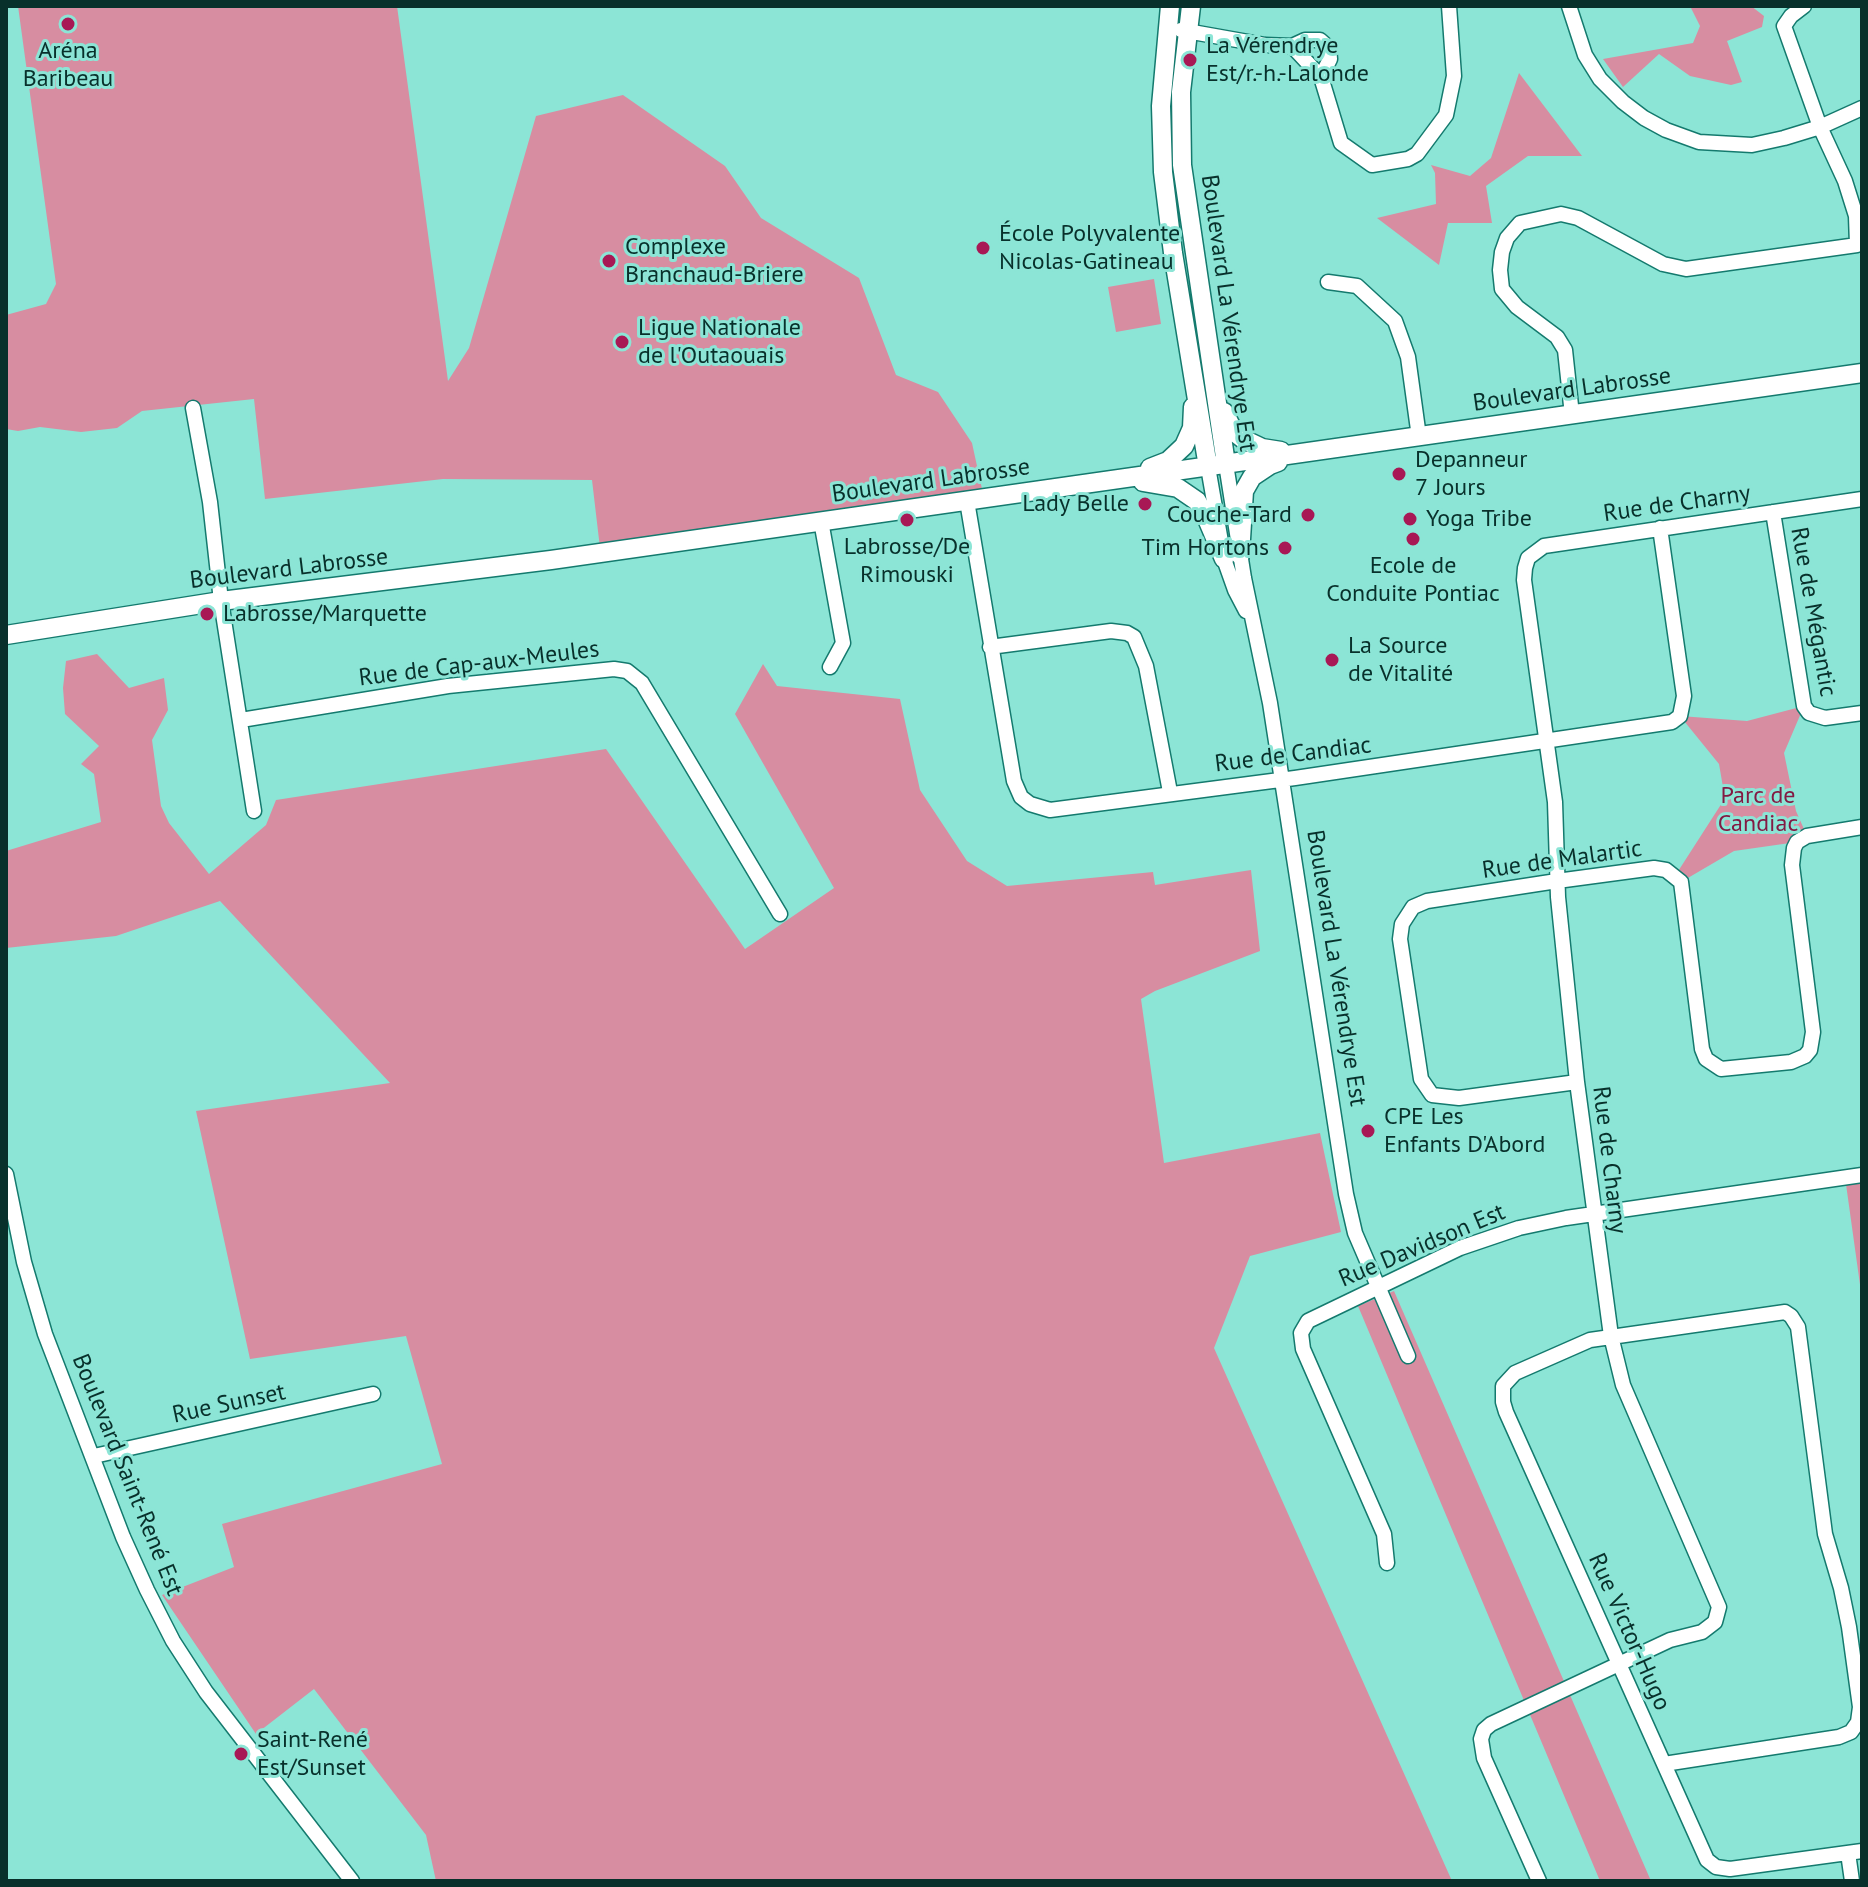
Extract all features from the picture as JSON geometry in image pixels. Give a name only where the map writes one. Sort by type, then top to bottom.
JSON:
[{"type":"main road","name":"Boulevard La Vérendrye Est","points":[[1170,6],[1161,106],[1163,172],[1192,372],[1217,466]]},
{"type":"main road","name":"Boulevard La Vérendrye Est","points":[[1191,6],[1181,92],[1182,165],[1214,380],[1217,466]]},
{"type":"main road","points":[[1116,479],[1161,465],[1184,446],[1194,417],[1192,372]]},
{"type":"main road","name":"Boulevard Labrosse","points":[[6,635],[221,601],[551,560],[1862,373]]},
{"type":"main road","points":[[1214,380],[1228,422],[1243,439],[1275,451],[1316,451]]},
{"type":"main road","points":[[1232,557],[1244,491],[1252,477],[1270,465],[1316,451]]},
{"type":"main road","points":[[1116,479],[1168,485],[1188,493],[1203,510],[1232,557]]},
{"type":"street","points":[[1292,46],[1321,77],[1341,143],[1372,165],[1408,159],[1431,138],[1446,115],[1454,76],[1449,6]]},
{"type":"street","points":[[1569,6],[1585,55],[1600,79],[1623,102],[1666,130],[1699,142],[1752,145],[1820,127],[1862,108]]},
{"type":"street","points":[[1572,415],[1565,350],[1557,337],[1517,307],[1502,289],[1502,252],[1509,234],[1520,223],[1561,214],[1578,218],[1663,264],[1686,269],[1857,245],[1856,216],[1845,181],[1820,127],[1784,26],[1804,6]]},
{"type":"street","points":[[1166,28],[1265,45],[1292,46],[1305,40],[1320,40],[1329,48],[1330,59],[1321,77]]},
{"type":"street","points":[[1328,282],[1357,286],[1395,321],[1408,357],[1419,437]]},
{"type":"street","points":[[193,408],[210,502],[221,601],[254,811]]},
{"type":"street","name":"Boulevard La Vérendrye Est","points":[[1217,466],[1232,557],[1254,625],[1283,779],[1346,1194],[1355,1233],[1408,1356]]},
{"type":"street","name":"Rue de Charny","points":[[1539,1881],[1484,1758],[1481,1739],[1491,1724],[1670,1640],[1709,1628],[1715,1622],[1719,1607],[1623,1385],[1611,1336],[1577,1082],[1557,881],[1555,802],[1524,580],[1528,558],[1544,546],[1862,499]]},
{"type":"street","name":"Rue de Candiac","points":[[967,501],[1014,781],[1021,797],[1030,804],[1050,810],[1655,726],[1680,716],[1684,696],[1660,528]]},
{"type":"street","name":"Rue de Mégantic","points":[[1773,512],[1804,706],[1809,713],[1825,718],[1862,713]]},
{"type":"street","points":[[821,521],[843,643],[830,667]]},
{"type":"street","points":[[990,647],[1111,631],[1134,637],[1146,666],[1170,792]]},
{"type":"street","name":"Rue de Cap-aux-Meules","points":[[241,720],[448,686],[614,669],[627,671],[642,683],[780,914]]},
{"type":"street","name":"Rue de Malartic","points":[[1577,1082],[1459,1098],[1432,1095],[1421,1079],[1400,939],[1402,924],[1413,907],[1557,881],[1654,868],[1675,876],[1681,882],[1702,1049],[1706,1059],[1721,1069],[1791,1062],[1805,1056],[1813,1042],[1792,865],[1794,848],[1807,836],[1862,827]]},
{"type":"street","name":"Boulevard Saint-René Est","points":[[6,1174],[21,1251],[45,1334],[123,1537],[154,1606],[179,1650],[231,1725],[352,1881]]},
{"type":"street","name":"Rue Davidson Est","points":[[1387,1563],[1384,1534],[1301,1341],[1301,1333],[1308,1321],[1460,1248],[1498,1234],[1593,1214],[1862,1175]]},
{"type":"street","points":[[1611,1336],[1777,1312],[1785,1312],[1796,1321],[1825,1534],[1856,1626],[1860,1707],[1858,1722],[1851,1732],[1839,1737],[1664,1764]]},
{"type":"street","name":"Rue Victor-Hugo","points":[[1611,1336],[1590,1340],[1515,1373],[1503,1386],[1502,1394],[1506,1412],[1704,1855],[1712,1865],[1730,1869],[1855,1852]]},
{"type":"street","name":"Rue Sunset","points":[[94,1456],[373,1394]]},
{"type":"street","points":[[1852,1881],[1855,1852]]},
{"type":"green space","points":[[18,6],[397,6],[448,381],[469,348],[536,116],[623,95],[725,166],[761,218],[859,278],[896,375],[938,392],[972,443],[982,489],[600,548],[592,480],[443,479],[265,499],[254,399],[142,411],[117,428],[81,432],[40,427],[18,431],[6,429],[6,315],[46,304],[56,284]]},
{"type":"green space","points":[[1690,6],[1751,6],[1764,16],[1762,27],[1727,41],[1742,82],[1731,85],[1690,76],[1659,54],[1623,87],[1603,59],[1693,43],[1700,26]]},
{"type":"green space","points":[[1519,73],[1582,156],[1528,156],[1486,186],[1492,223],[1448,223],[1439,265],[1377,218],[1436,204],[1435,173],[1431,165],[1470,176],[1491,158]]},
{"type":"green space","points":[[1154,279],[1161,324],[1116,332],[1108,287]]},
{"type":"green space","points":[[97,654],[129,688],[164,678],[168,710],[152,740],[161,806],[169,823],[209,874],[266,825],[276,800],[606,749],[745,949],[834,888],[735,714],[763,664],[777,686],[900,699],[920,790],[967,861],[1007,886],[1153,872],[1155,885],[1251,870],[1260,951],[1141,999],[1164,1163],[1320,1133],[1341,1232],[1250,1256],[1214,1348],[1452,1881],[436,1881],[426,1835],[314,1689],[256,1734],[162,1595],[234,1567],[222,1524],[442,1464],[406,1336],[250,1359],[196,1111],[390,1083],[220,901],[116,936],[6,948],[6,851],[101,822],[94,774],[81,764],[99,746],[65,714],[63,688],[66,661]]},
{"type":"green space","name":"Parc de Candiac","points":[[1804,706],[1784,753],[1796,811],[1807,836],[1797,842],[1734,851],[1681,882],[1675,876],[1720,806],[1724,793],[1719,764],[1680,716],[1747,721]]},
{"type":"green space","points":[[1862,1175],[1862,1299],[1845,1177]]},
{"type":"green space","points":[[1394,1291],[1651,1881],[1600,1881],[1358,1306]]},
{"type":"place","name":"Aréna Baribeau","points":[[68,24]]},
{"type":"place","name":"La Vérendrye Est/r.-h.-Lalonde","points":[[1190,60]]},
{"type":"place","name":"École Polyvalente Nicolas-Gatineau","points":[[983,248]]},
{"type":"place","name":"Complexe Branchaud-Briere","points":[[609,261]]},
{"type":"place","name":"Ligue Nationale de l'Outaouais","points":[[622,342]]},
{"type":"place","name":"Depanneur 7 Jours","points":[[1399,474]]},
{"type":"place","name":"Lady Belle","points":[[1145,504]]},
{"type":"place","name":"Couche-Tard","points":[[1308,515]]},
{"type":"place","name":"Yoga Tribe","points":[[1410,519]]},
{"type":"place","name":"Labrosse/De Rimouski","points":[[907,520]]},
{"type":"place","name":"Ecole de Conduite Pontiac","points":[[1413,539]]},
{"type":"place","name":"Tim Hortons","points":[[1285,548]]},
{"type":"place","name":"Labrosse/Marquette","points":[[207,614]]},
{"type":"place","name":"La Source de Vitalité","points":[[1332,660]]},
{"type":"place","name":"CPE Les Enfants D'Abord","points":[[1368,1131]]},
{"type":"place","name":"Saint-René Est/Sunset","points":[[241,1754]]}]
